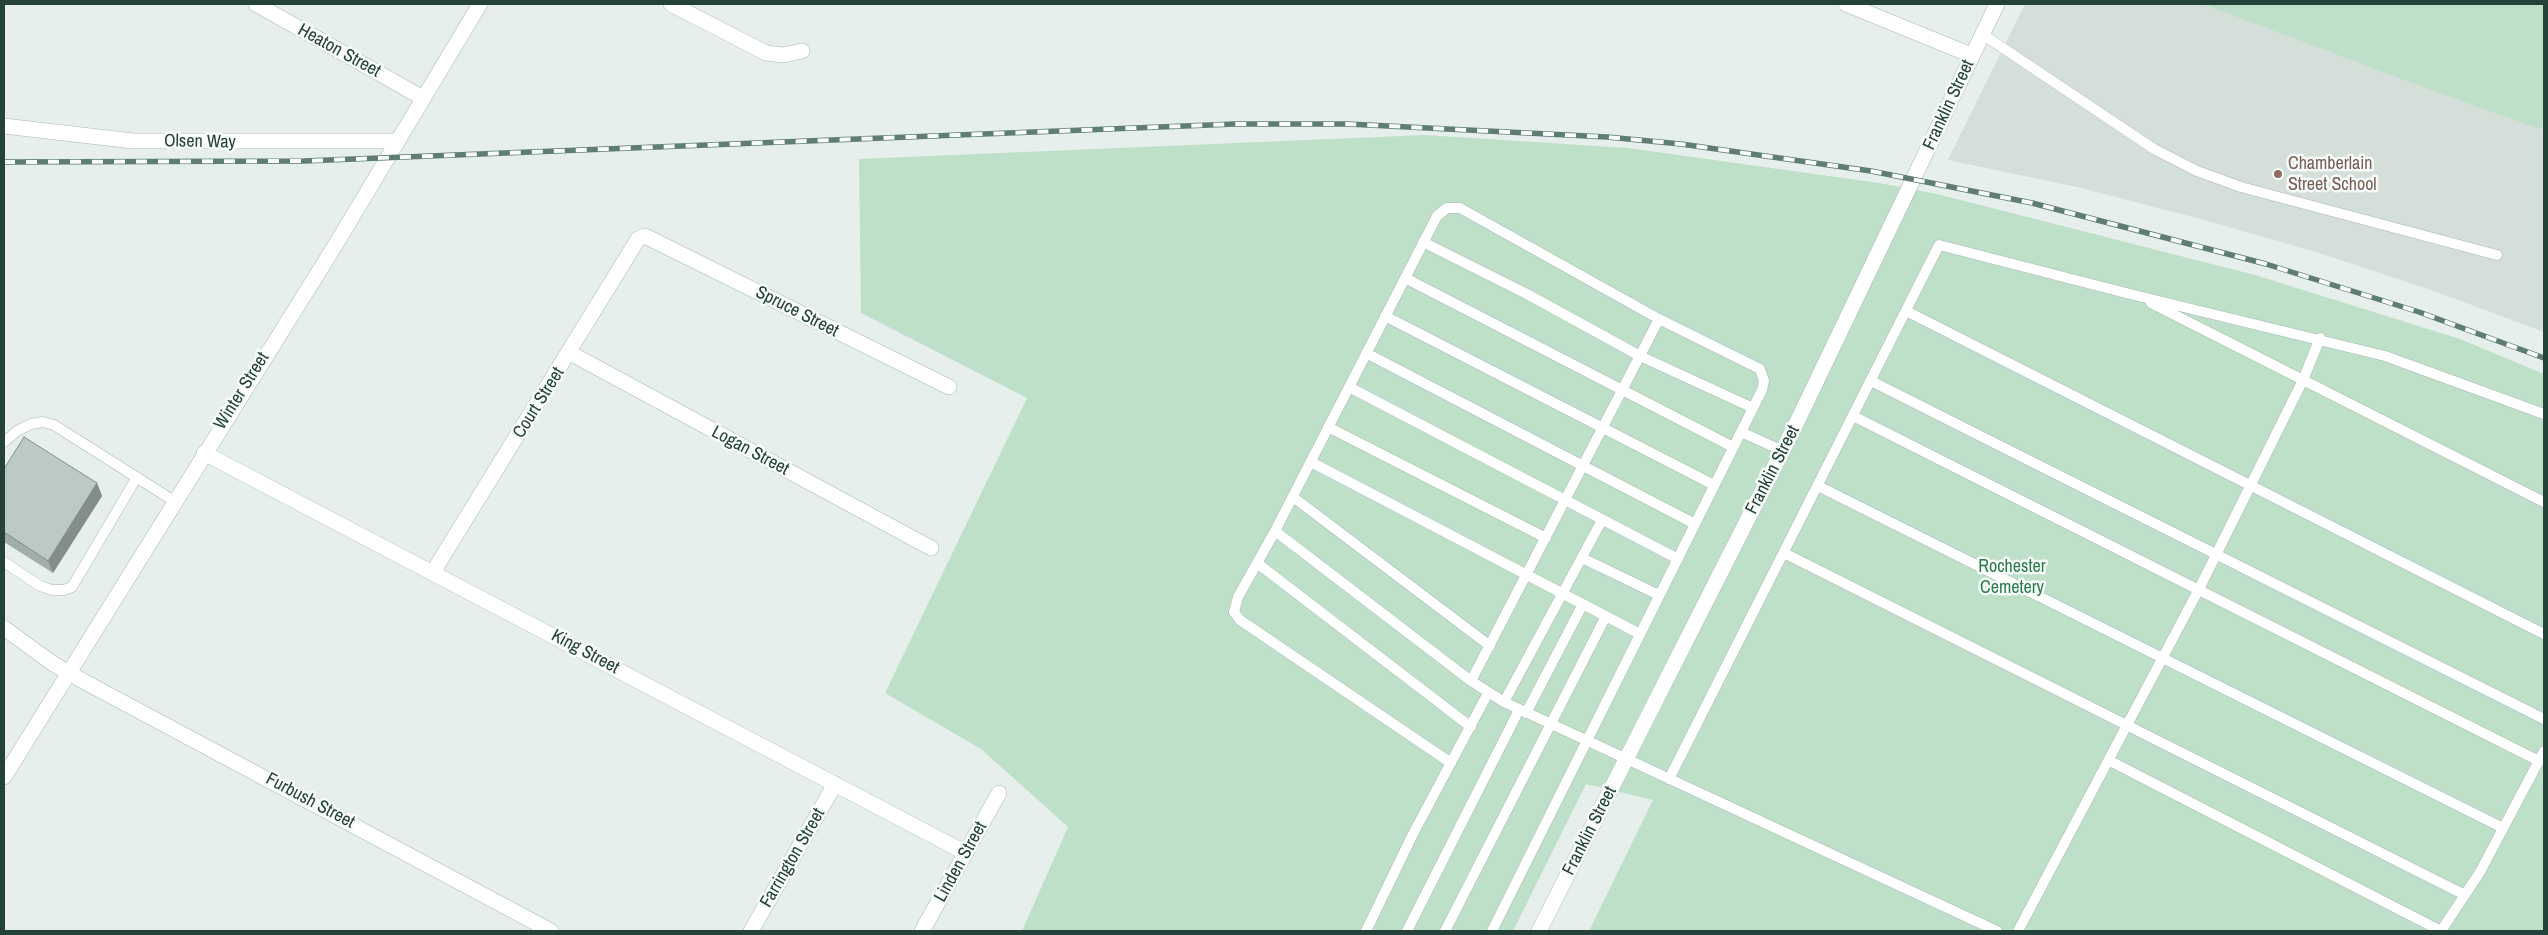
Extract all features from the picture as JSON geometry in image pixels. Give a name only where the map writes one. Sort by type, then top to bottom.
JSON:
[{"type":"street","name":"Heaton Street","points":[[256,4],[423,98]]},
{"type":"street","name":"Winter Street","points":[[4,777],[398,141],[480,4]]},
{"type":"street","points":[[671,4],[766,53],[783,55],[802,51]]},
{"type":"street","points":[[1846,4],[1971,55]]},
{"type":"street","name":"Franklin Street","points":[[1540,931],[1783,451],[1997,4]]},
{"type":"street","name":"Olsen Way","points":[[4,126],[133,141],[398,141]]},
{"type":"street","name":"Court Street","points":[[433,572],[570,353],[638,240],[645,236]]},
{"type":"street","name":"Spruce Street","points":[[645,236],[949,387]]},
{"type":"street","name":"Logan Street","points":[[570,353],[931,548]]},
{"type":"street","name":"King Street","points":[[204,453],[966,853]]},
{"type":"street","name":"Furbush Street","points":[[4,628],[68,673],[551,931]]},
{"type":"street","name":"Farrington Street","points":[[751,931],[835,784]]},
{"type":"street","name":"Linden Street","points":[[922,931],[999,793]]},
{"type":"lane","points":[[1982,34],[2154,149],[2197,171],[2241,187],[2497,255]]},
{"type":"lane","points":[[1451,763],[1240,620],[1234,612],[1257,563],[1276,531],[1437,216],[1446,208],[1460,208],[1659,319],[1760,370],[1764,381],[1762,390],[1734,447],[1492,931]]},
{"type":"lane","points":[[1423,242],[1527,294],[1640,356],[1753,408]]},
{"type":"lane","points":[[1669,779],[1939,244],[2134,295],[2320,338],[2385,356],[2544,414]]},
{"type":"lane","points":[[1405,278],[1734,447]]},
{"type":"lane","points":[[2134,295],[2544,502]]},
{"type":"lane","points":[[1906,311],[2544,634]]},
{"type":"lane","points":[[1385,316],[1714,485]]},
{"type":"lane","points":[[1471,681],[1659,319]]},
{"type":"lane","points":[[2018,931],[2164,658],[2303,380],[2320,338]]},
{"type":"lane","points":[[1366,353],[1695,524]]},
{"type":"lane","points":[[1871,381],[2215,556],[2544,719]]},
{"type":"lane","points":[[1349,387],[1678,559]]},
{"type":"lane","points":[[1852,416],[2539,761]]},
{"type":"lane","points":[[4,442],[17,431],[31,424],[43,422],[54,425],[174,501]]},
{"type":"lane","points":[[1328,427],[1546,538]]},
{"type":"lane","points":[[1741,432],[1783,451]]},
{"type":"lane","points":[[1311,462],[1640,634]]},
{"type":"lane","points":[[4,562],[40,586],[58,590],[72,587],[137,477]]},
{"type":"lane","points":[[1818,486],[2503,828]]},
{"type":"lane","points":[[1293,497],[1490,646]]},
{"type":"lane","points":[[1504,702],[1564,594],[1602,520]]},
{"type":"lane","points":[[1276,531],[1471,681],[1504,702],[1586,742],[1997,931]]},
{"type":"lane","points":[[1784,553],[2465,895]]},
{"type":"lane","points":[[1582,558],[1659,596]]},
{"type":"lane","points":[[1257,563],[1471,727]]},
{"type":"lane","points":[[1408,931],[1522,711],[1583,604]]},
{"type":"lane","points":[[1445,931],[1606,616]]},
{"type":"lane","points":[[1366,931],[1401,858],[1488,693]]},
{"type":"lane","points":[[2110,761],[2441,931],[2465,895],[2544,751]]},
{"type":"shaded area","name":"Chamberlain Street School","points":[[2025,4],[2544,4],[2544,332],[2434,291],[2316,252],[2197,218],[2077,187],[1948,160]]},
{"type":"green space","points":[[2203,4],[2544,4],[2544,126],[2540,129],[2428,89]]},
{"type":"green space","name":"Rochester Cemetery","points":[[1425,135],[1628,148],[1879,183],[1937,194],[2255,275],[2460,339],[2544,374],[2544,931],[1589,931],[1653,800],[1586,784],[1513,931],[1022,931],[1068,827],[981,749],[885,693],[1027,398],[861,313],[859,159]]},
{"type":"building","points":[[24,437],[97,483],[48,561],[4,532],[4,469]]},
{"type":"railway","points":[[4,162],[304,161],[1235,124],[1348,124],[1607,137],[1681,144],[1871,171],[2032,203],[2266,264],[2419,312],[2544,358]]},
{"type":"place","name":"Chamberlain Street School","points":[[2278,174]]}]
